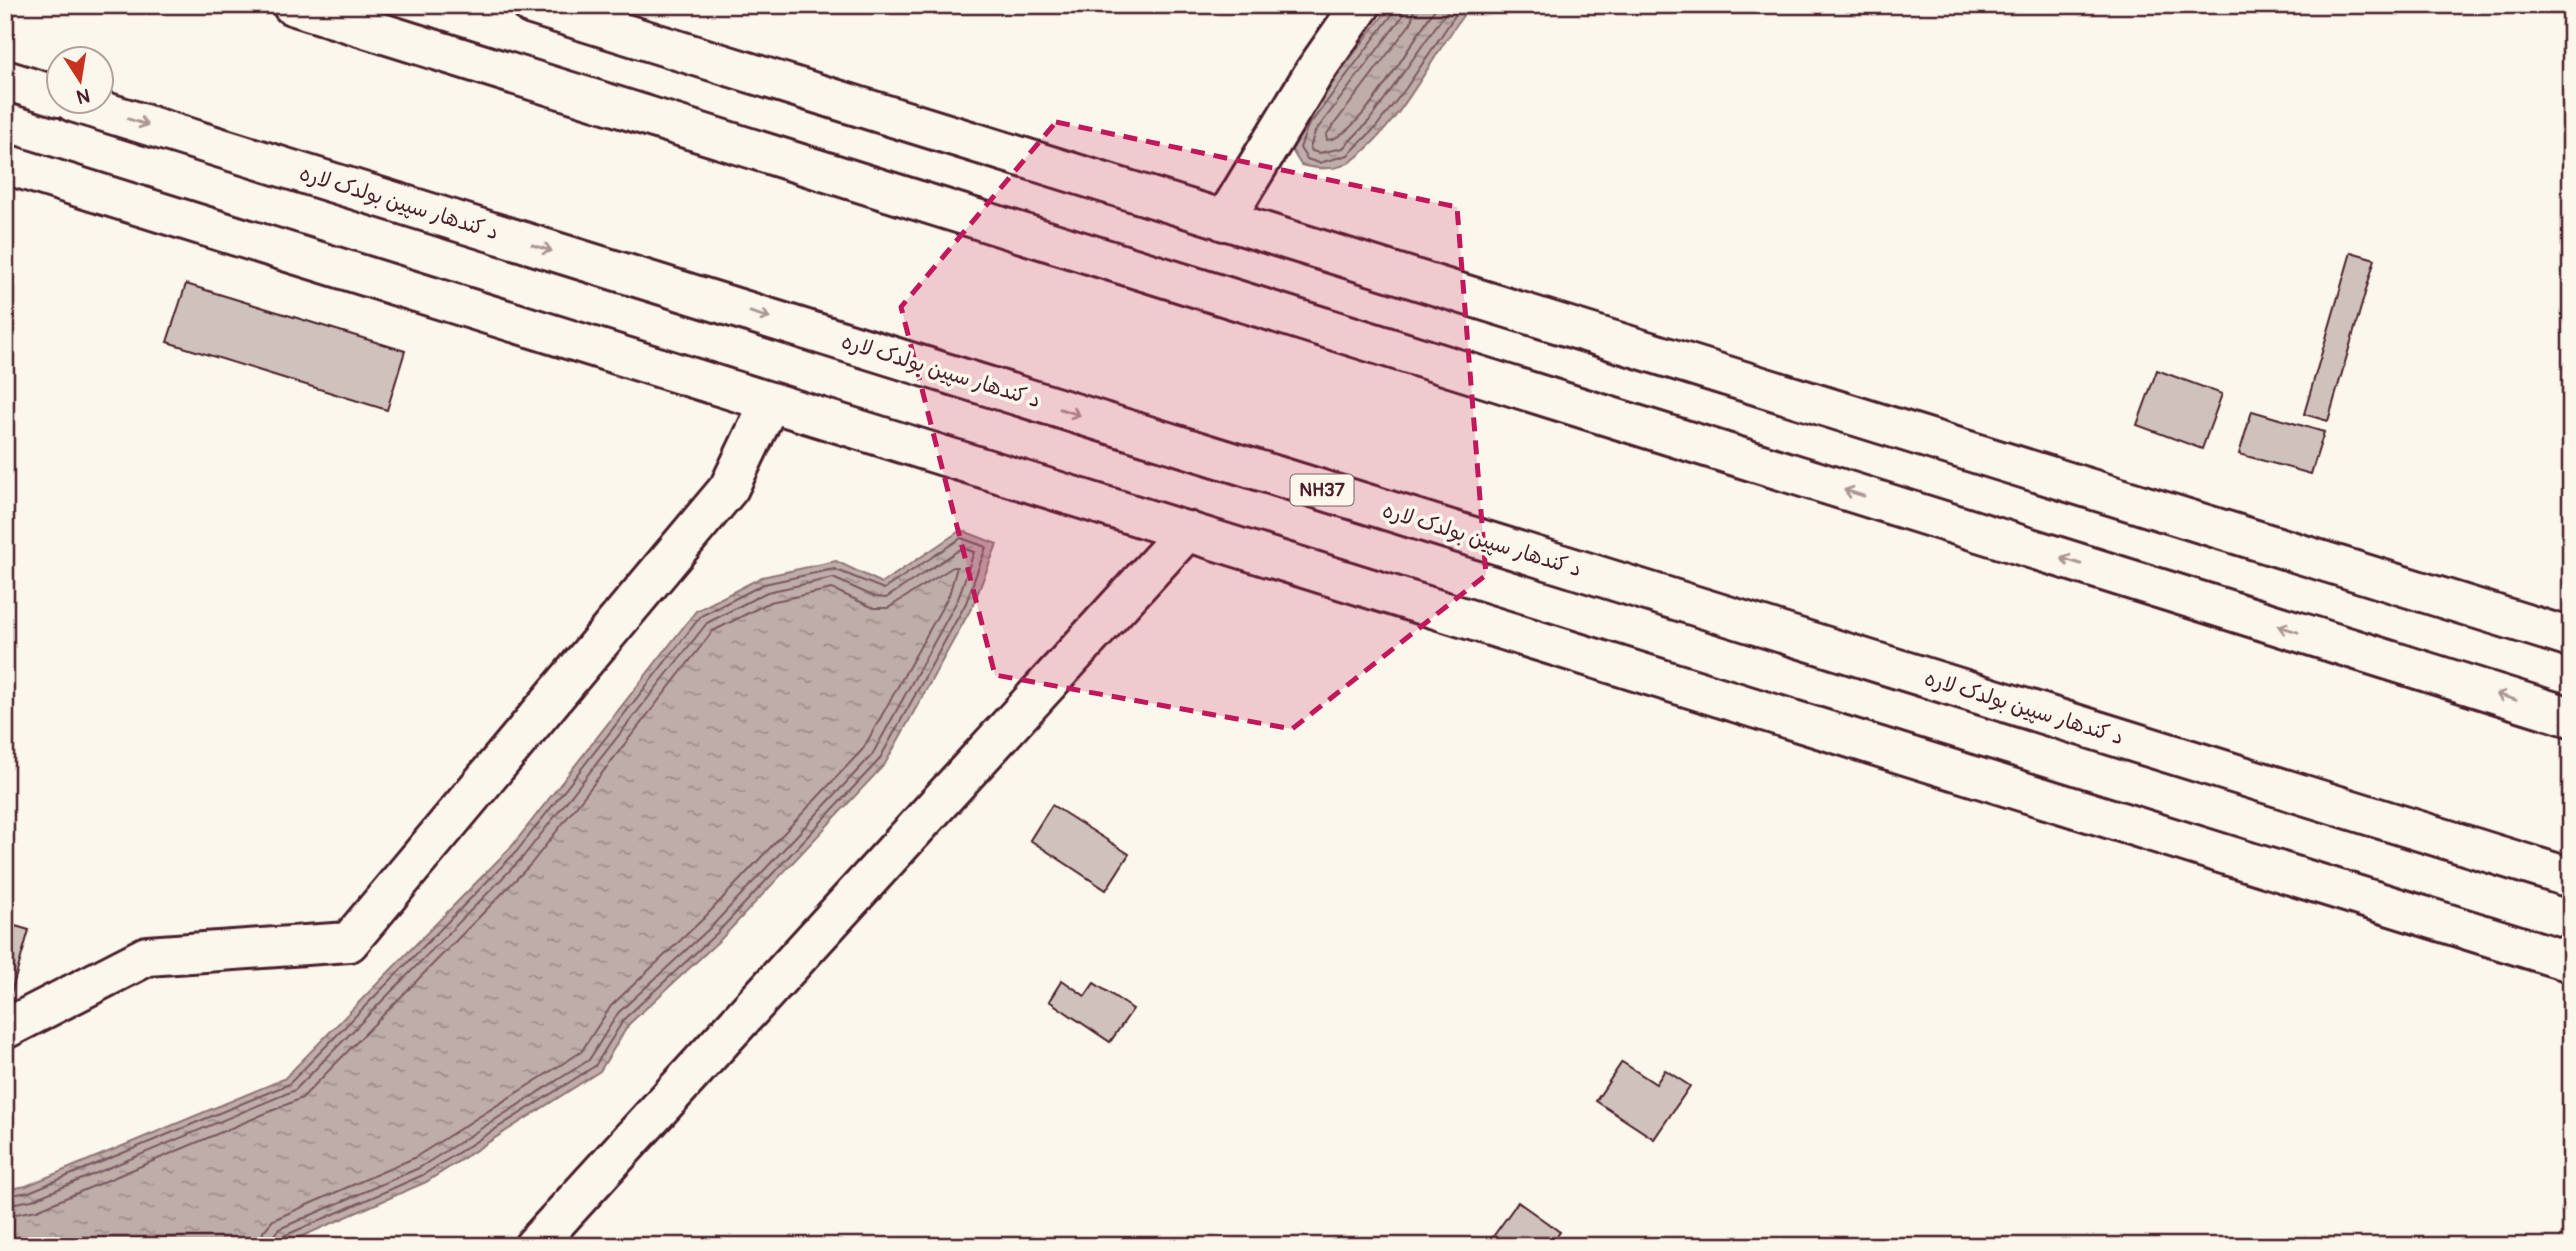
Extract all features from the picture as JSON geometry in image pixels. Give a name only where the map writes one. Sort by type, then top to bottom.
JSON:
[{"type":"main road","points":[[292,5],[2571,718]]},
{"type":"main road","points":[[533,5],[2571,638]]},
{"type":"main road","points":[[1224,220],[1315,71],[1361,5]]},
{"type":"main road","points":[[5,80],[46,93]]},
{"type":"main road","name":"د کندهار سپین بولدک لاره","points":[[116,115],[2571,878]]},
{"type":"main road","points":[[5,164],[2571,962]]},
{"type":"main road","points":[[5,1029],[147,956],[349,942],[729,488],[770,402]]},
{"type":"main road","points":[[534,1246],[1187,531]]},
{"type":"highlighted area","points":[[1056,122],[1457,207],[1486,575],[1292,729],[995,675],[901,307]]},
{"type":"water","points":[[1391,5],[1471,5],[1402,107],[1371,144],[1353,160],[1341,166],[1321,168],[1301,165],[1292,150],[1300,125]]},
{"type":"water","points":[[961,530],[997,544],[973,605],[885,764],[722,938],[629,1024],[600,1071],[426,1182],[280,1246],[5,1246],[5,1190],[26,1186],[284,1079],[512,846],[696,611],[762,577],[836,561],[882,583]]},
{"type":"building","points":[[2351,252],[2375,259],[2328,421],[2304,414]]},
{"type":"building","points":[[186,284],[405,351],[387,410],[167,342]]},
{"type":"building","points":[[2157,370],[2222,394],[2202,449],[2137,425]]},
{"type":"building","points":[[2252,411],[2324,432],[2311,474],[2239,454]]},
{"type":"building","points":[[1052,805],[1129,854],[1106,890],[1030,840]]},
{"type":"building","points":[[5,923],[29,930],[9,1000],[5,999]]},
{"type":"building","points":[[1062,980],[1085,996],[1094,983],[1133,1009],[1110,1042],[1049,1001]]},
{"type":"building","points":[[1622,1062],[1656,1084],[1665,1070],[1690,1086],[1654,1139],[1596,1101]]},
{"type":"building","points":[[1518,1202],[1560,1232],[1550,1246],[1487,1245]]}]
